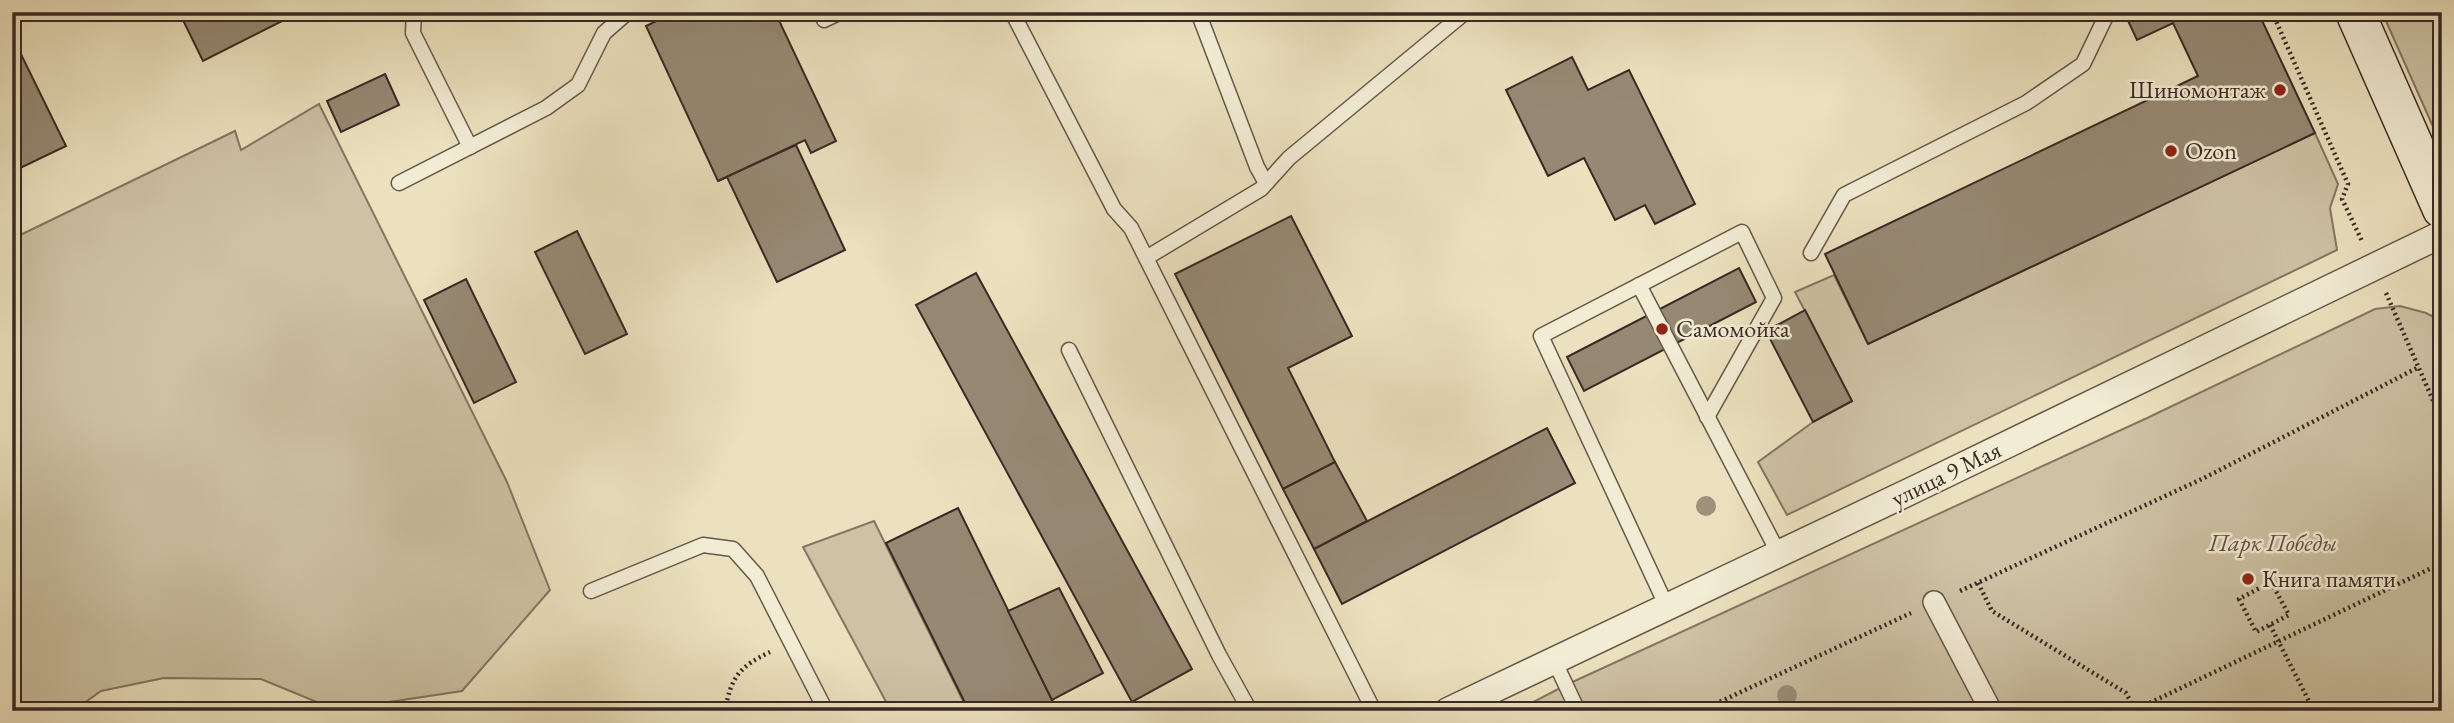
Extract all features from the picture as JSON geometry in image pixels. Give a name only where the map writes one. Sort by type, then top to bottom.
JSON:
[{"type":"main road","points":[[2355,12],[2442,209]]},
{"type":"street","name":"улица 9 Мая","points":[[1448,711],[2442,234]]},
{"type":"street","points":[[1934,602],[1991,711]]},
{"type":"lane","points":[[414,12],[413,33],[470,147]]},
{"type":"lane","points":[[399,183],[546,108],[578,85],[604,33],[628,12]]},
{"type":"lane","points":[[824,20],[841,12]]},
{"type":"lane","points":[[1012,12],[1114,209],[1131,228],[1374,711]]},
{"type":"lane","points":[[1198,12],[1257,167],[1266,183]]},
{"type":"lane","points":[[1146,258],[1261,190],[1289,158],[1469,12]]},
{"type":"lane","points":[[1811,253],[1844,195],[2026,103],[2083,64],[2108,12]]},
{"type":"lane","points":[[1667,607],[1541,336],[1742,232],[1774,298],[1707,417]]},
{"type":"lane","points":[[1639,285],[1779,554]]},
{"type":"lane","points":[[1069,350],[1219,655],[1250,711]]},
{"type":"lane","points":[[592,591],[703,545],[733,549],[757,576],[826,711]]},
{"type":"lane","points":[[1554,660],[1578,711]]},
{"type":"path","points":[[2272,12],[2348,184],[2342,199],[2442,421]]},
{"type":"path","points":[[1700,711],[2204,478],[2418,367]]},
{"type":"path","points":[[1978,583],[1992,611],[2126,693],[2135,710],[2442,563]]},
{"type":"path","points":[[2272,582],[2289,615],[2270,625],[2256,632],[2239,599],[2272,582]]},
{"type":"path","points":[[2270,625],[2314,711]]},
{"type":"path","points":[[725,711],[729,687],[745,666],[791,642]]},
{"type":"green space","points":[[2382,12],[2442,12],[2442,147]]},
{"type":"green space","points":[[319,104],[507,482],[550,590],[462,691],[336,710],[261,679],[164,678],[101,691],[73,711],[12,711],[12,239],[235,131],[241,150]]},
{"type":"green space","points":[[2315,133],[2338,184],[2330,208],[2337,250],[1787,515],[1758,462],[1813,422],[1852,401],[1795,292],[1834,275],[1868,344]]},
{"type":"green space","name":"Парк Победы","points":[[2400,306],[2426,313],[2442,321],[2442,711],[1516,711],[1566,685],[2145,419],[2375,309]]},
{"type":"green space","points":[[874,521],[968,711],[891,711],[803,547]]},
{"type":"building","points":[[179,12],[300,12],[203,61]]},
{"type":"building","points":[[675,12],[775,12],[836,141],[811,153],[805,140],[718,181],[646,26]]},
{"type":"building","points":[[2124,12],[2258,12],[2315,133],[1868,344],[1825,254],[2198,76],[2173,23],[2137,40]]},
{"type":"building","points":[[12,36],[66,146],[12,172]]},
{"type":"building","points":[[1572,57],[1588,90],[1629,70],[1695,204],[1655,224],[1645,205],[1615,220],[1584,158],[1548,176],[1506,90]]},
{"type":"building","points":[[385,74],[399,105],[341,132],[327,101]]},
{"type":"building","points":[[796,145],[845,250],[777,282],[727,177],[718,181]]},
{"type":"building","points":[[1291,216],[1352,336],[1288,368],[1335,462],[1283,489],[1175,274]]},
{"type":"building","points":[[577,231],[627,334],[585,354],[535,252]]},
{"type":"building","name":"Самомойка","points":[[1739,268],[1756,302],[1584,391],[1567,357]]},
{"type":"building","points":[[976,273],[1192,669],[1132,702],[916,305]]},
{"type":"building","points":[[466,279],[516,382],[474,403],[424,300]]},
{"type":"building","points":[[1805,310],[1852,401],[1813,422],[1766,331]]},
{"type":"building","points":[[1547,428],[1575,483],[1342,604],[1314,549]]},
{"type":"building","points":[[1335,462],[1367,521],[1314,549],[1283,489]]},
{"type":"building","points":[[958,508],[1057,711],[969,711],[886,543]]},
{"type":"building","points":[[1059,588],[1103,673],[1052,700],[1008,611]]},
{"type":"place","name":"Шиномонтаж","points":[[2280,90]]},
{"type":"place","name":"Ozon","points":[[2171,151]]},
{"type":"place","name":"Самомойка","points":[[1662,329]]},
{"type":"place","name":"Книга памяти","points":[[2248,579]]}]
